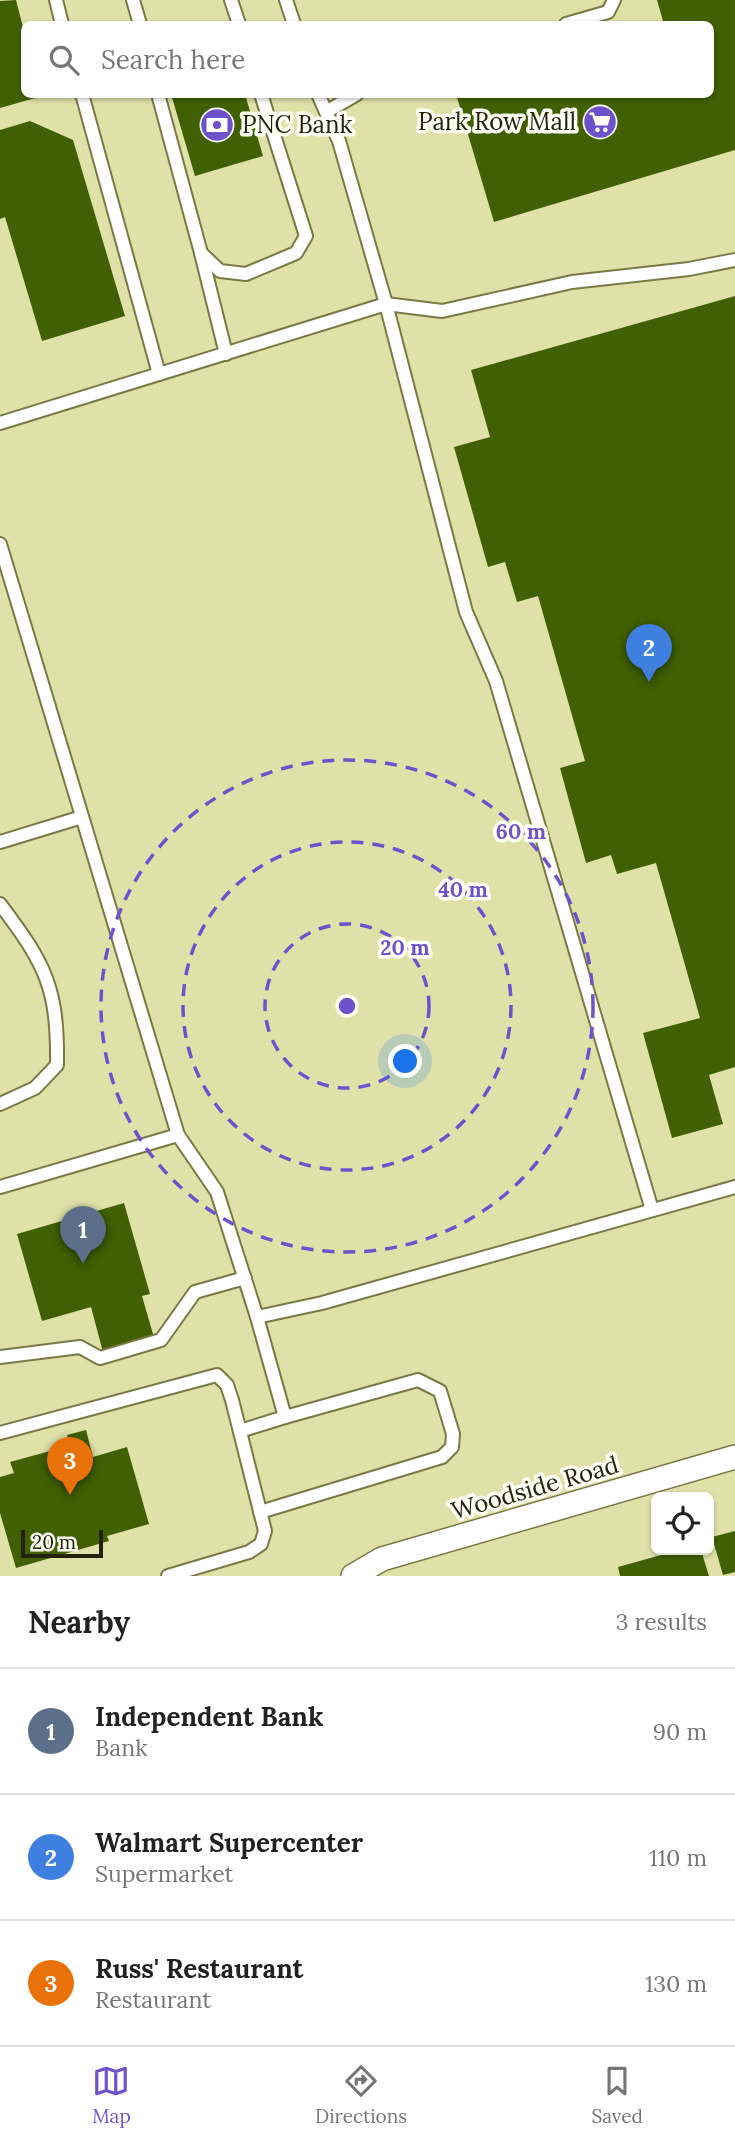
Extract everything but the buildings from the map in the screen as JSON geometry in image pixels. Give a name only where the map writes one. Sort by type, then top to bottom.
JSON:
[{"type":"street","name":"Woodside Road","points":[[353,1576],[382,1559],[735,1457]]},
{"type":"lane","points":[[56,0],[61,21]]},
{"type":"lane","points":[[133,0],[138,21]]},
{"type":"lane","points":[[231,0],[238,21]]},
{"type":"lane","points":[[286,0],[293,21]]},
{"type":"lane","points":[[576,21],[608,12],[614,0]]},
{"type":"lane","points":[[83,98],[159,374]]},
{"type":"lane","points":[[159,98],[226,354]]},
{"type":"lane","points":[[201,253],[220,271],[246,274],[296,253],[306,236],[262,98]]},
{"type":"lane","points":[[320,98],[339,141],[386,304],[466,612],[496,681],[652,1210]]},
{"type":"lane","points":[[326,112],[350,98]]},
{"type":"lane","points":[[0,423],[386,304],[442,311],[572,282],[689,269],[735,260]]},
{"type":"lane","points":[[0,544],[178,1135],[217,1192],[257,1317],[285,1417]]},
{"type":"lane","points":[[0,842],[82,817]]},
{"type":"lane","points":[[0,904],[48,975],[58,1018],[57,1065],[35,1088],[0,1104]]},
{"type":"lane","points":[[0,1187],[178,1135]]},
{"type":"lane","points":[[257,1317],[322,1303],[735,1187]]},
{"type":"lane","points":[[0,1357],[80,1347],[100,1358],[161,1340],[195,1292],[245,1278]]},
{"type":"lane","points":[[0,1433],[217,1376],[227,1385],[265,1531],[261,1544],[249,1552],[168,1576]]},
{"type":"lane","points":[[240,1431],[418,1380],[440,1391],[453,1434],[452,1447],[442,1457],[260,1512]]},
{"type":"place","name":"Park Row Mall","points":[[600,122]]},
{"type":"place","name":"PNC Bank","points":[[217,125]]},
{"type":"place","name":"Walmart Supercenter","points":[[649,682]]},
{"type":"place","name":"Independent Bank","points":[[83,1264]]},
{"type":"place","name":"Russ' Restaurant","points":[[70,1495]]}]
